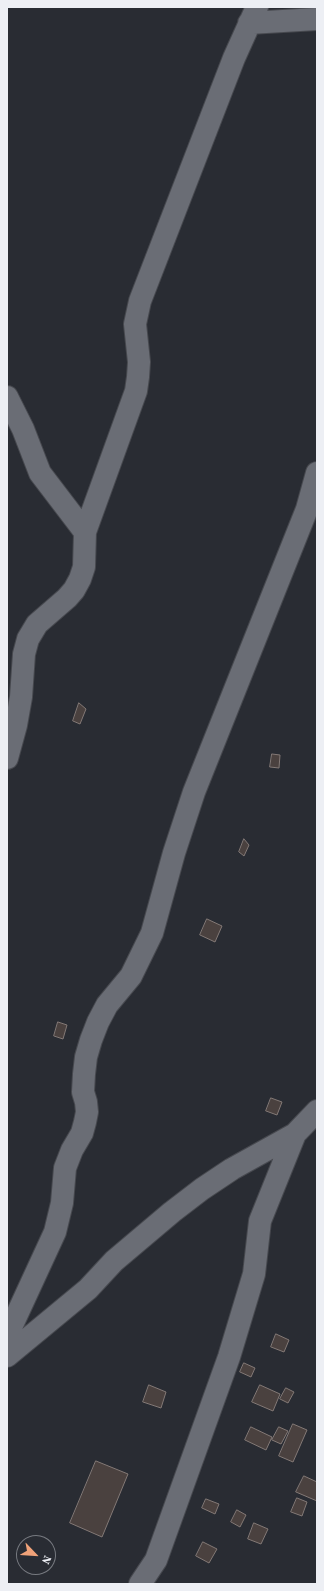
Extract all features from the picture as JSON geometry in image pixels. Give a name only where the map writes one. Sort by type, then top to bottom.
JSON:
[{"type":"street","points":[[7,758],[16,725],[24,654],[28,639],[37,624],[67,598],[74,590],[80,579],[84,567],[85,532],[136,391],[139,362],[135,324],[140,301],[234,58],[253,15],[317,19]]},
{"type":"street","points":[[7,397],[23,429],[40,473],[85,532]]},
{"type":"street","points":[[7,1336],[55,1232],[60,1215],[65,1168],[86,1122],[86,1102],[83,1092],[84,1074],[86,1057],[91,1040],[107,1005],[131,976],[152,933],[174,852],[194,792],[307,509],[317,473]]},
{"type":"street","points":[[7,1356],[88,1289],[120,1256],[172,1212],[202,1189],[232,1169],[295,1134],[317,1111]]},
{"type":"street","points":[[140,1584],[156,1560],[229,1357],[254,1274],[260,1221],[295,1134]]},
{"type":"building","points":[[79,703],[86,709],[80,724],[73,721]]},
{"type":"building","points":[[272,754],[280,755],[279,768],[270,767]]},
{"type":"building","points":[[244,839],[249,845],[244,856],[239,852]]},
{"type":"building","points":[[207,919],[222,926],[215,942],[200,935]]},
{"type":"building","points":[[58,1022],[67,1025],[63,1039],[54,1036]]},
{"type":"building","points":[[271,1098],[282,1102],[277,1115],[266,1111]]},
{"type":"building","points":[[276,1334],[289,1340],[284,1352],[271,1347]]},
{"type":"building","points":[[244,1363],[255,1368],[251,1377],[240,1372]]},
{"type":"building","points":[[149,1385],[166,1392],[161,1408],[143,1402]]},
{"type":"building","points":[[260,1385],[280,1394],[273,1411],[252,1402]]},
{"type":"building","points":[[286,1388],[294,1392],[288,1403],[280,1399]]},
{"type":"building","points":[[293,1424],[307,1430],[293,1462],[279,1456]]},
{"type":"building","points":[[251,1427],[272,1437],[266,1450],[245,1440]]},
{"type":"building","points":[[279,1427],[288,1431],[281,1444],[272,1440]]},
{"type":"building","points":[[96,1461],[128,1474],[102,1537],[70,1523]]},
{"type":"building","points":[[304,1476],[317,1482],[317,1501],[296,1492]]},
{"type":"building","points":[[297,1498],[307,1502],[302,1516],[291,1512]]},
{"type":"building","points":[[206,1499],[219,1504],[215,1514],[202,1508]]},
{"type":"building","points":[[237,1510],[246,1515],[240,1527],[231,1522]]},
{"type":"building","points":[[254,1523],[268,1529],[261,1544],[248,1539]]},
{"type":"building","points":[[203,1542],[217,1549],[209,1563],[196,1556]]}]
